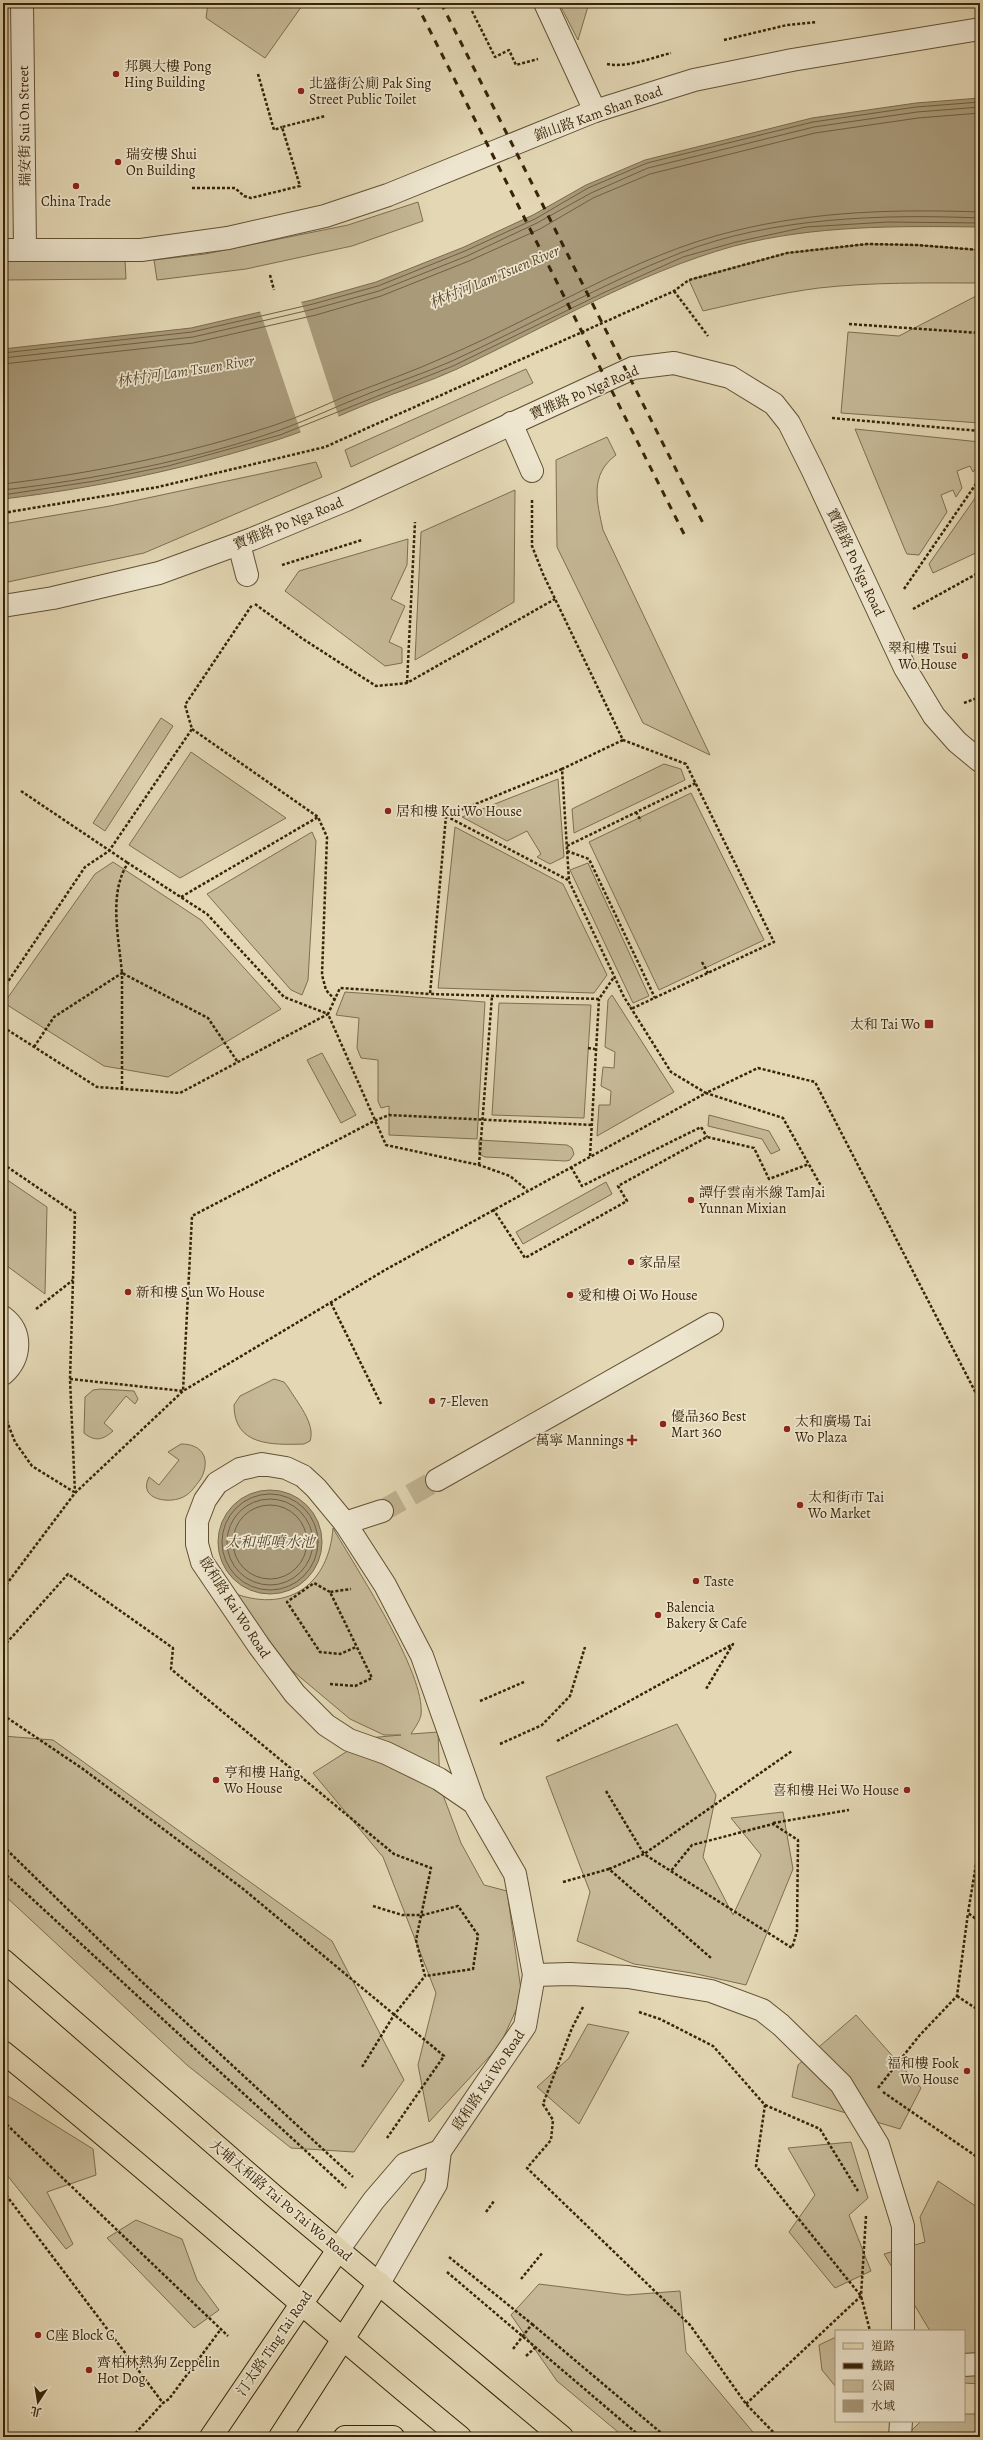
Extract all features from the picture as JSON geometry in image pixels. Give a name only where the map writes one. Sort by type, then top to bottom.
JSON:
[{"type":"main road","name":"大埔太和路 Tai Po Tai Wo Road","points":[[3,1960],[338,2250],[562,2437]]},
{"type":"main road","points":[[3,2052],[54,2093],[300,2305],[460,2437]]},
{"type":"main road","name":"汀太路 Ting Tai Road","points":[[211,2437],[338,2250]]},
{"type":"main road","points":[[280,2437],[379,2283]]},
{"type":"main road","points":[[345,2437],[392,2437]]},
{"type":"street","name":"瑞安街 Sui On Street","points":[[22,3],[25,249]]},
{"type":"street","points":[[544,3],[595,111]]},
{"type":"street","name":"錦山路 Kam Shan Road","points":[[3,250],[141,250],[228,238],[325,216],[388,195],[595,111],[694,80],[792,60],[980,29]]},
{"type":"street","name":"寶雅路 Po Nga Road","points":[[3,606],[53,598],[159,573],[239,544],[346,500],[633,368],[674,363],[730,376],[774,404],[789,423],[813,470],[905,668],[934,716],[957,742],[980,761]]},
{"type":"street","points":[[511,423],[532,471]]},
{"type":"street","points":[[239,544],[247,575]]},
{"type":"street","points":[[3,1317],[12,1326],[18,1342],[15,1359],[3,1374]]},
{"type":"street","points":[[437,1480],[712,1324]]},
{"type":"street","name":"啟和路 Kai Wo Road","points":[[379,2283],[436,2184],[440,2151],[525,2026],[534,1975],[515,1874],[474,1803],[422,1656],[385,1585],[346,1523],[316,1488],[303,1476],[286,1468],[262,1464],[240,1469],[218,1483],[204,1500],[197,1521],[197,1544],[202,1562],[259,1646],[295,1694],[326,1726],[349,1740],[386,1753],[439,1779],[474,1803]]},
{"type":"street","points":[[346,1523],[382,1511]]},
{"type":"street","points":[[534,1975],[570,1974],[628,1977],[711,1991],[762,2010],[780,2025],[841,2084],[878,2146],[903,2226],[903,2330]]},
{"type":"street","points":[[338,2250],[405,2164],[440,2151]]},
{"type":"street","points":[[965,2365],[980,2364]]},
{"type":"street","points":[[900,2437],[901,2422]]},
{"type":"path","points":[[472,11],[495,57],[509,50],[516,65],[540,59]]},
{"type":"path","points":[[258,74],[274,130],[325,116]]},
{"type":"path","points":[[192,188],[235,188],[244,196],[251,198],[300,186],[282,128]]},
{"type":"path","points":[[3,513],[158,487],[325,447],[674,291],[689,280],[788,253],[867,244],[916,245],[980,250]]},
{"type":"path","points":[[270,275],[274,290]]},
{"type":"path","points":[[674,291],[708,336]]},
{"type":"path","points":[[848,324],[980,333]]},
{"type":"path","points":[[832,418],[980,431]]},
{"type":"path","points":[[532,471],[532,546],[555,600],[624,740],[686,764],[774,942],[633,1008],[629,1006]]},
{"type":"path","points":[[904,589],[980,478]]},
{"type":"path","points":[[407,683],[415,522]]},
{"type":"path","points":[[282,564],[362,540]]},
{"type":"path","points":[[913,609],[980,572]]},
{"type":"path","points":[[335,1000],[326,990],[322,975],[327,837],[318,817],[192,729],[185,705],[254,603],[303,639],[376,686],[407,683],[555,600]]},
{"type":"path","points":[[958,706],[980,697]]},
{"type":"path","points":[[3,989],[85,867],[110,851],[192,729]]},
{"type":"path","points":[[446,816],[562,768],[624,740]]},
{"type":"path","points":[[562,768],[569,880],[629,1006],[671,1072],[706,1093],[783,1118],[821,1186]]},
{"type":"path","points":[[567,846],[696,782]]},
{"type":"path","points":[[20,791],[207,914],[284,997],[328,1014],[374,1121],[386,1145],[479,1165],[510,1176],[528,1191]]},
{"type":"path","points":[[636,812],[640,821]]},
{"type":"path","points":[[446,816],[569,880]]},
{"type":"path","points":[[430,994],[446,816]]},
{"type":"path","points":[[180,897],[318,817]]},
{"type":"path","points":[[567,851],[590,859],[655,998]]},
{"type":"path","points":[[122,1088],[122,973],[116,902],[124,869],[128,862]]},
{"type":"path","points":[[702,962],[708,973]]},
{"type":"path","points":[[34,1047],[54,1017],[122,973]]},
{"type":"path","points":[[122,973],[208,1018],[237,1062]]},
{"type":"path","points":[[590,1156],[599,999],[614,977]]},
{"type":"path","points":[[3,1027],[97,1087],[180,1093],[328,1014],[340,988],[430,994],[599,999]]},
{"type":"path","points":[[479,1165],[484,1120],[492,996]]},
{"type":"path","points":[[588,1048],[595,1049]]},
{"type":"path","points":[[3,1589],[75,1493],[183,1391],[493,1209],[706,1093],[758,1068],[815,1082],[980,1401]]},
{"type":"path","points":[[183,1391],[192,1216],[374,1121],[389,1115],[592,1125]]},
{"type":"path","points":[[571,1167],[582,1186],[701,1127],[707,1137]]},
{"type":"path","points":[[493,1209],[525,1258],[627,1201],[618,1186],[707,1137],[754,1148],[769,1179],[809,1164]]},
{"type":"path","points":[[3,1164],[75,1213],[70,1379],[75,1493]]},
{"type":"path","points":[[34,1310],[74,1280]]},
{"type":"path","points":[[331,1303],[381,1404]]},
{"type":"path","points":[[70,1379],[183,1391]]},
{"type":"path","points":[[3,1411],[15,1442],[32,1466],[75,1493]]},
{"type":"path","points":[[3,1647],[68,1574],[172,1648],[171,1669],[394,1854],[431,1868],[423,1915],[416,1940],[425,1976]]},
{"type":"path","points":[[295,1694],[328,1684],[355,1686],[372,1678],[330,1592],[314,1583],[287,1602],[320,1652],[340,1654],[356,1647]]},
{"type":"path","points":[[330,1592],[385,1585]]},
{"type":"path","points":[[557,1742],[733,1644],[706,1689]]},
{"type":"path","points":[[500,1744],[542,1725],[570,1696],[585,1647]]},
{"type":"path","points":[[480,1701],[524,1682]]},
{"type":"path","points":[[3,1715],[84,1769],[242,1888],[444,2056],[402,2117]]},
{"type":"path","points":[[563,1882],[608,1869],[644,1854],[792,1751]]},
{"type":"path","points":[[606,1791],[644,1854],[792,1948],[797,1931],[798,1840],[773,1824]]},
{"type":"path","points":[[671,1871],[692,1845],[794,1818],[849,1810]]},
{"type":"path","points":[[980,1840],[968,1913],[957,1996],[919,2036],[878,2088],[980,2159]]},
{"type":"path","points":[[3,1846],[140,1980],[342,2166]]},
{"type":"path","points":[[608,1869],[711,1959]]},
{"type":"path","points":[[3,1872],[333,2176]]},
{"type":"path","points":[[362,2067],[394,2015],[425,1976],[473,1969],[478,1935],[458,1906],[423,1915],[402,1915],[373,1906]]},
{"type":"path","points":[[968,1913],[980,1922]]},
{"type":"path","points":[[957,1996],[980,2011]]},
{"type":"path","points":[[590,2007],[582,2007],[572,2028],[543,2104],[554,2120],[551,2140],[527,2168],[690,2325],[746,2404],[778,2437]]},
{"type":"path","points":[[633,2010],[660,2019],[713,2046],[765,2105],[820,2129],[859,2192]]},
{"type":"path","points":[[765,2105],[756,2166],[861,2296]]},
{"type":"path","points":[[3,2121],[228,2336]]},
{"type":"path","points":[[3,2191],[163,2403]]},
{"type":"path","points":[[486,2212],[494,2201]]},
{"type":"path","points":[[866,2212],[861,2296],[870,2330]]},
{"type":"path","points":[[521,2279],[543,2252]]},
{"type":"path","points":[[449,2258],[532,2324],[666,2437]]},
{"type":"path","points":[[447,2272],[641,2437]]},
{"type":"path","points":[[746,2404],[861,2296]]},
{"type":"path","points":[[513,2349],[532,2324]]},
{"type":"path","points":[[132,2437],[163,2403],[169,2399],[221,2329]]},
{"type":"path","points":[[526,2356],[536,2347]]},
{"type":"green space","points":[[208,3],[304,3],[265,58],[206,18]]},
{"type":"green space","points":[[559,3],[589,3],[578,40]]},
{"type":"green space","points":[[418,202],[423,221],[352,246],[246,269],[157,280],[154,260],[205,254],[348,225]]},
{"type":"green space","points":[[867,244],[917,245],[980,250],[980,283],[879,284],[819,288],[775,295],[703,311],[689,280],[787,253]]},
{"type":"green space","points":[[125,260],[126,279],[3,280],[3,261]]},
{"type":"green space","points":[[980,294],[980,423],[841,413],[848,332],[899,336]]},
{"type":"green space","points":[[526,369],[533,383],[351,467],[345,450]]},
{"type":"green space","points":[[855,429],[980,442],[980,462],[973,472],[970,466],[957,471],[962,488],[956,497],[953,490],[941,495],[947,512],[919,555],[907,554]]},
{"type":"green space","points":[[607,437],[616,455],[607,463],[598,480],[597,499],[603,530],[710,755],[643,723],[557,547],[556,460]]},
{"type":"green space","points":[[316,462],[322,477],[144,553],[3,583],[3,524],[110,506]]},
{"type":"green space","points":[[515,490],[514,602],[415,660],[421,532]]},
{"type":"green space","points":[[980,491],[980,551],[933,573],[929,564]]},
{"type":"green space","points":[[408,539],[407,565],[391,599],[405,606],[389,642],[402,648],[402,663],[385,666],[285,591],[299,571]]},
{"type":"green space","points":[[161,718],[173,726],[105,831],[93,823]]},
{"type":"green space","points":[[191,752],[286,818],[180,878],[129,845]]},
{"type":"green space","points":[[664,764],[681,769],[685,780],[574,833],[572,809]]},
{"type":"green space","points":[[558,779],[564,857],[550,864],[537,857],[541,854],[527,831],[507,841],[462,817]]},
{"type":"green space","points":[[691,793],[764,940],[659,990],[589,842]]},
{"type":"green space","points":[[455,827],[563,884],[607,975],[594,993],[438,988]]},
{"type":"green space","points":[[312,832],[316,841],[308,980],[302,995],[291,990],[207,894]]},
{"type":"green space","points":[[113,862],[201,920],[281,1009],[168,1077],[104,1066],[4,1003],[95,874]]},
{"type":"green space","points":[[588,863],[649,996],[633,1003],[570,870]]},
{"type":"green space","points":[[345,992],[485,1002],[477,1139],[389,1135],[389,1106],[381,1108],[378,1101],[378,1060],[361,1058],[357,1048],[359,1018],[336,1015]]},
{"type":"green space","points":[[612,995],[674,1092],[597,1136],[599,1105],[610,1105],[611,1091],[601,1086],[603,1067],[614,1068],[615,1052],[605,1047],[608,1000]]},
{"type":"green space","points":[[499,1003],[591,1005],[584,1118],[492,1115]]},
{"type":"green space","points":[[322,1053],[356,1115],[341,1123],[307,1060]]},
{"type":"green space","points":[[709,1115],[769,1131],[780,1150],[771,1154],[762,1139],[708,1126]]},
{"type":"green space","points":[[479,1140],[567,1145],[572,1148],[574,1154],[570,1160],[566,1161],[485,1157],[479,1154]]},
{"type":"green space","points":[[3,1177],[47,1207],[45,1294],[3,1263]]},
{"type":"green space","points":[[606,1182],[612,1194],[523,1244],[516,1232]]},
{"type":"green space","points":[[274,1379],[284,1382],[305,1413],[310,1428],[310,1441],[304,1444],[268,1443],[248,1436],[240,1429],[236,1418],[234,1405],[240,1396]]},
{"type":"green space","points":[[93,1390],[134,1391],[138,1399],[135,1404],[126,1396],[104,1423],[113,1431],[102,1438],[95,1439],[84,1433],[85,1397]]},
{"type":"green space","points":[[181,1444],[195,1447],[200,1450],[204,1456],[205,1462],[203,1475],[190,1493],[179,1499],[164,1500],[151,1495],[148,1491],[147,1485],[149,1477],[159,1485],[179,1460],[168,1452]]},
{"type":"green space","points":[[333,1528],[387,1620],[412,1674],[420,1697],[421,1715],[411,1734],[438,1732],[440,1787],[461,1843],[484,1885],[507,1891],[522,1997],[500,2045],[429,2122],[418,2065],[436,1993],[383,1857],[313,1773],[368,1738],[401,1735],[384,1735],[350,1719],[288,1667],[236,1594],[256,1599],[273,1599],[289,1596],[303,1589],[315,1578],[324,1564],[330,1547]]},
{"type":"green space","points":[[677,1724],[716,1795],[703,1857],[733,1915],[761,1855],[731,1818],[783,1812],[793,1869],[746,1985],[692,1973],[634,1964],[577,1941],[590,1892],[546,1777]]},
{"type":"green space","points":[[3,1736],[53,1740],[332,1941],[404,2080],[354,2152],[291,2148],[187,2065],[3,1894]]},
{"type":"green space","points":[[856,2015],[921,2088],[900,2129],[792,2097],[798,2065]]},
{"type":"green space","points":[[588,2024],[629,2032],[579,2124],[537,2087],[569,2058]]},
{"type":"green space","points":[[3,2093],[93,2149],[96,2175],[47,2192],[73,2244],[66,2249],[3,2170]]},
{"type":"green space","points":[[851,2142],[868,2198],[849,2215],[871,2271],[835,2288],[789,2232],[815,2195],[788,2148]]},
{"type":"green space","points":[[938,2181],[980,2209],[980,2384],[965,2383],[965,2330],[929,2330],[884,2254],[925,2242],[920,2217]]},
{"type":"green space","points":[[136,2220],[182,2239],[197,2280],[219,2310],[194,2328],[107,2238]]},
{"type":"green space","points":[[539,2284],[627,2295],[680,2291],[686,2352],[757,2437],[624,2437],[557,2381],[511,2315]]},
{"type":"green space","points":[[835,2337],[835,2386],[822,2370],[819,2345]]},
{"type":"green space","points":[[965,2414],[980,2414],[980,2437],[905,2437],[920,2422],[965,2422]]},
{"type":"water","name":"林村河 Lam Tsuen River","points":[[980,98],[980,227],[887,227],[826,230],[764,239],[734,246],[698,257],[628,285],[457,369],[292,435],[212,459],[143,476],[73,489],[3,499],[3,349],[191,328],[312,300],[376,282],[464,247],[533,215],[586,185],[645,160],[812,118],[916,103]]},
{"type":"water","name":"太和邨噴水池","points":[[270,1490],[290,1494],[299,1499],[313,1513],[318,1522],[322,1542],[318,1562],[313,1571],[299,1585],[290,1590],[270,1594],[250,1590],[241,1585],[227,1571],[222,1562],[218,1542],[222,1522],[227,1513],[241,1499],[250,1494]]},
{"type":"pier","points":[[301,301],[339,418],[301,433],[260,311]]},
{"type":"tunnel","points":[[382,1511],[437,1480]]},
{"type":"railway","points":[[416,3],[684,534]]},
{"type":"railway","points":[[441,3],[704,525]]},
{"type":"place","name":"邦興大樓 Pong Hing Building","points":[[116,74]]},
{"type":"place","name":"北盛街公廁 Pak Sing Street Public Toilet","points":[[301,91]]},
{"type":"place","name":"瑞安樓 Shui On Building","points":[[118,162]]},
{"type":"place","name":"China Trade","points":[[76,186]]},
{"type":"place","name":"翠和樓 Tsui Wo House","points":[[965,656]]},
{"type":"place","name":"居和樓 Kui Wo House","points":[[388,811]]},
{"type":"place","name":"太和 Tai Wo","points":[[929,1024]]},
{"type":"place","name":"譚仔雲南米線 TamJai Yunnan Mixian","points":[[691,1200]]},
{"type":"place","name":"家品屋","points":[[631,1262]]},
{"type":"place","name":"新和樓 Sun Wo House","points":[[128,1292]]},
{"type":"place","name":"愛和樓 Oi Wo House","points":[[570,1295]]},
{"type":"place","name":"7-Eleven","points":[[432,1401]]},
{"type":"place","name":"優品360 Best Mart 360","points":[[663,1424]]},
{"type":"place","name":"太和廣場 Tai Wo Plaza","points":[[787,1429]]},
{"type":"place","name":"萬寧 Mannings","points":[[632,1440]]},
{"type":"place","name":"太和街市 Tai Wo Market","points":[[800,1505]]},
{"type":"place","name":"Taste","points":[[696,1581]]},
{"type":"place","name":"Balencia Bakery & Cafe","points":[[658,1615]]},
{"type":"place","name":"亨和樓 Hang Wo House","points":[[216,1780]]},
{"type":"place","name":"喜和樓 Hei Wo House","points":[[907,1790]]},
{"type":"place","name":"福和樓 Fook Wo House","points":[[967,2071]]},
{"type":"place","name":"C座 Block C","points":[[38,2335]]},
{"type":"place","name":"齊柏林熱狗 Zeppelin Hot Dog","points":[[89,2370]]}]
